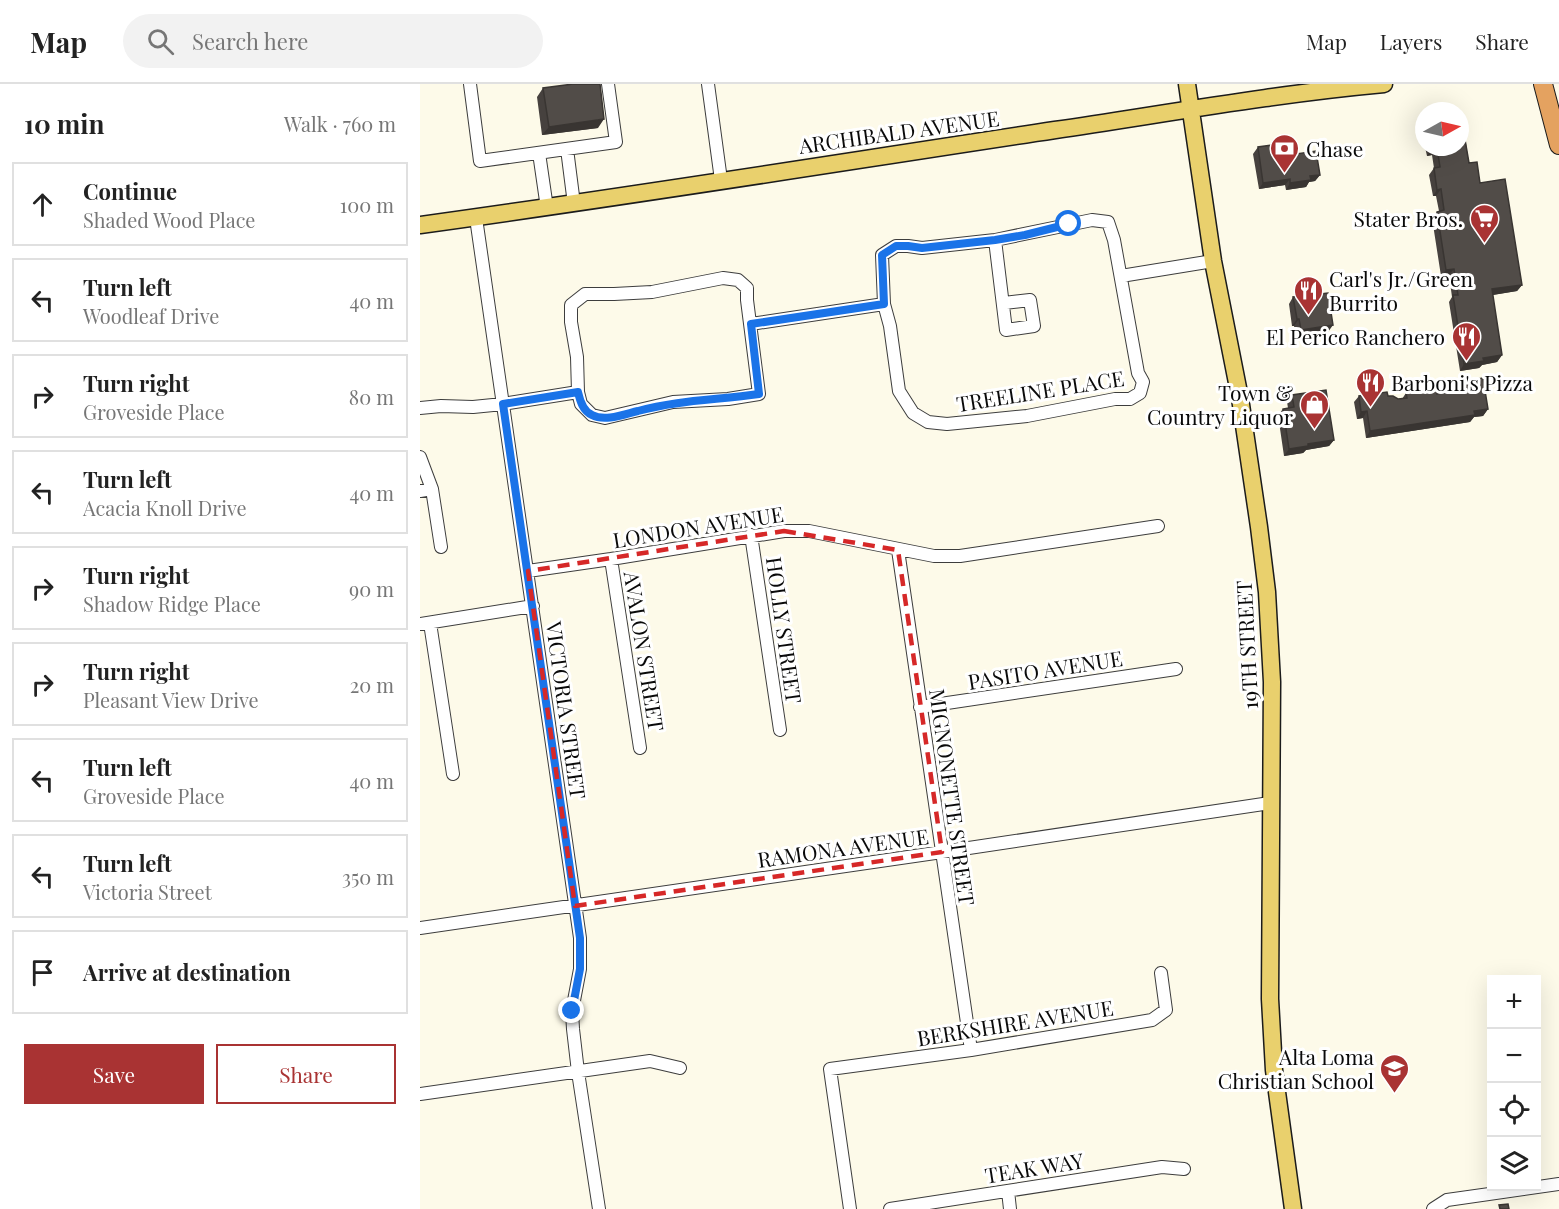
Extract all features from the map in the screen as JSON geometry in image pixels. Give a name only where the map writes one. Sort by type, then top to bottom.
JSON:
[{"type":"highway","points":[[1543,84],[1559,145]]},
{"type":"main road","name":"19TH STREET","points":[[1187,84],[1213,261],[1239,390],[1267,592],[1272,681],[1270,999],[1274,1070],[1293,1209]]},
{"type":"main road","name":"ARCHIBALD AVENUE","points":[[420,225],[574,204],[1191,110],[1384,84]]},
{"type":"street","points":[[470,84],[480,161],[616,142],[608,84]]},
{"type":"street","points":[[708,84],[721,180]]},
{"type":"street","points":[[567,149],[574,204]]},
{"type":"street","points":[[539,153],[547,208]]},
{"type":"street","name":"VICTORIA STREET","points":[[476,218],[580,938],[580,969],[572,1011],[578,1072],[599,1209]]},
{"type":"street","points":[[751,324],[884,304],[882,255],[896,246],[922,248],[995,240],[1092,220],[1108,222],[1121,276],[1213,261]]},
{"type":"street","points":[[995,240],[1004,303]]},
{"type":"street","name":"TREELINE PLACE","points":[[884,304],[890,326],[899,391],[914,413],[928,422],[947,424],[1027,416],[1115,399],[1130,399],[1140,393],[1143,382],[1138,373],[1121,276]]},
{"type":"street","points":[[723,278],[738,280],[747,288],[751,324],[759,394],[728,399],[673,402],[605,418],[592,415],[581,404],[571,305],[585,294],[652,292],[723,278]]},
{"type":"street","points":[[420,408],[503,404],[578,392]]},
{"type":"street","points":[[420,456],[441,547]]},
{"type":"street","name":"LONDON AVENUE","points":[[528,571],[784,531],[809,531],[934,556],[960,556],[1158,526]]},
{"type":"street","name":"HOLLY STREET","points":[[751,535],[780,730]]},
{"type":"street","name":"MIGNONETTE STREET","points":[[898,550],[971,1050]]},
{"type":"street","name":"AVALON STREET","points":[[611,559],[640,748]]},
{"type":"street","points":[[453,774],[425,623],[533,606]]},
{"type":"street","name":"PASITO AVENUE","points":[[920,707],[1176,669]]},
{"type":"street","name":"RAMONA AVENUE","points":[[420,928],[1270,803]]},
{"type":"street","name":"BERKSHIRE AVENUE","points":[[850,1209],[830,1070],[971,1050],[1152,1020],[1166,1010],[1161,973]]},
{"type":"street","points":[[420,1094],[650,1061],[680,1068]]},
{"type":"street","name":"TEAK WAY","points":[[890,1209],[1161,1167],[1184,1169]]},
{"type":"street","points":[[1432,1209],[1447,1200],[1559,1184]]},
{"type":"street","points":[[1008,1191],[1010,1209]]},
{"type":"highlighted area","points":[[784,531],[898,550],[942,852],[575,906],[528,571]]},
{"type":"building","points":[[573,84],[600,84],[604,119],[549,127],[543,88]]},
{"type":"building","name":"Chase","points":[[1272,145],[1273,155],[1276,154],[1276,157],[1316,151],[1320,175],[1310,176],[1311,180],[1290,183],[1290,179],[1263,183],[1258,147]]},
{"type":"building","points":[[1438,156],[1468,156],[1469,163],[1477,162],[1480,183],[1505,179],[1522,285],[1492,289],[1502,355],[1483,358],[1484,361],[1464,364],[1453,295],[1458,295],[1454,269],[1446,270],[1437,212],[1444,210],[1441,189],[1437,190],[1434,168],[1440,167]]},
{"type":"building","points":[[1308,292],[1309,296],[1298,297],[1297,294]]},
{"type":"building","name":"Carl's Jr./Green Burrito","points":[[1328,293],[1333,325],[1301,330],[1293,297]]},
{"type":"building","points":[[1483,378],[1488,409],[1474,411],[1475,415],[1370,431],[1367,411],[1361,412],[1359,396],[1387,392],[1388,396],[1398,399],[1407,398],[1406,393],[1436,388],[1437,394],[1448,392],[1451,387],[1457,387],[1456,382]]},
{"type":"building","points":[[1326,390],[1334,440],[1289,449],[1283,409],[1294,407],[1292,395]]},
{"type":"building","points":[[1508,1204],[1509,1209],[1500,1209],[1499,1205]]},
{"type":"place","name":"Chase","points":[[1285,174]]},
{"type":"place","name":"Stater Bros.","points":[[1484,244]]},
{"type":"place","name":"Carl's Jr./Green Burrito","points":[[1308,316]]},
{"type":"place","name":"El Perico Ranchero","points":[[1466,362]]},
{"type":"place","name":"Barboni's Pizza","points":[[1370,408]]},
{"type":"place","name":"Town & Country Liquor","points":[[1314,430]]},
{"type":"place","name":"Alta Loma Christian School","points":[[1395,1094]]},
{"type":"route","points":[[572,1011],[580,969],[580,938],[503,404],[578,392],[581,404],[592,415],[605,418],[673,402],[728,399],[759,394],[751,324],[884,304],[882,255],[896,246],[922,248],[953,246],[1025,235],[1069,224]]}]
